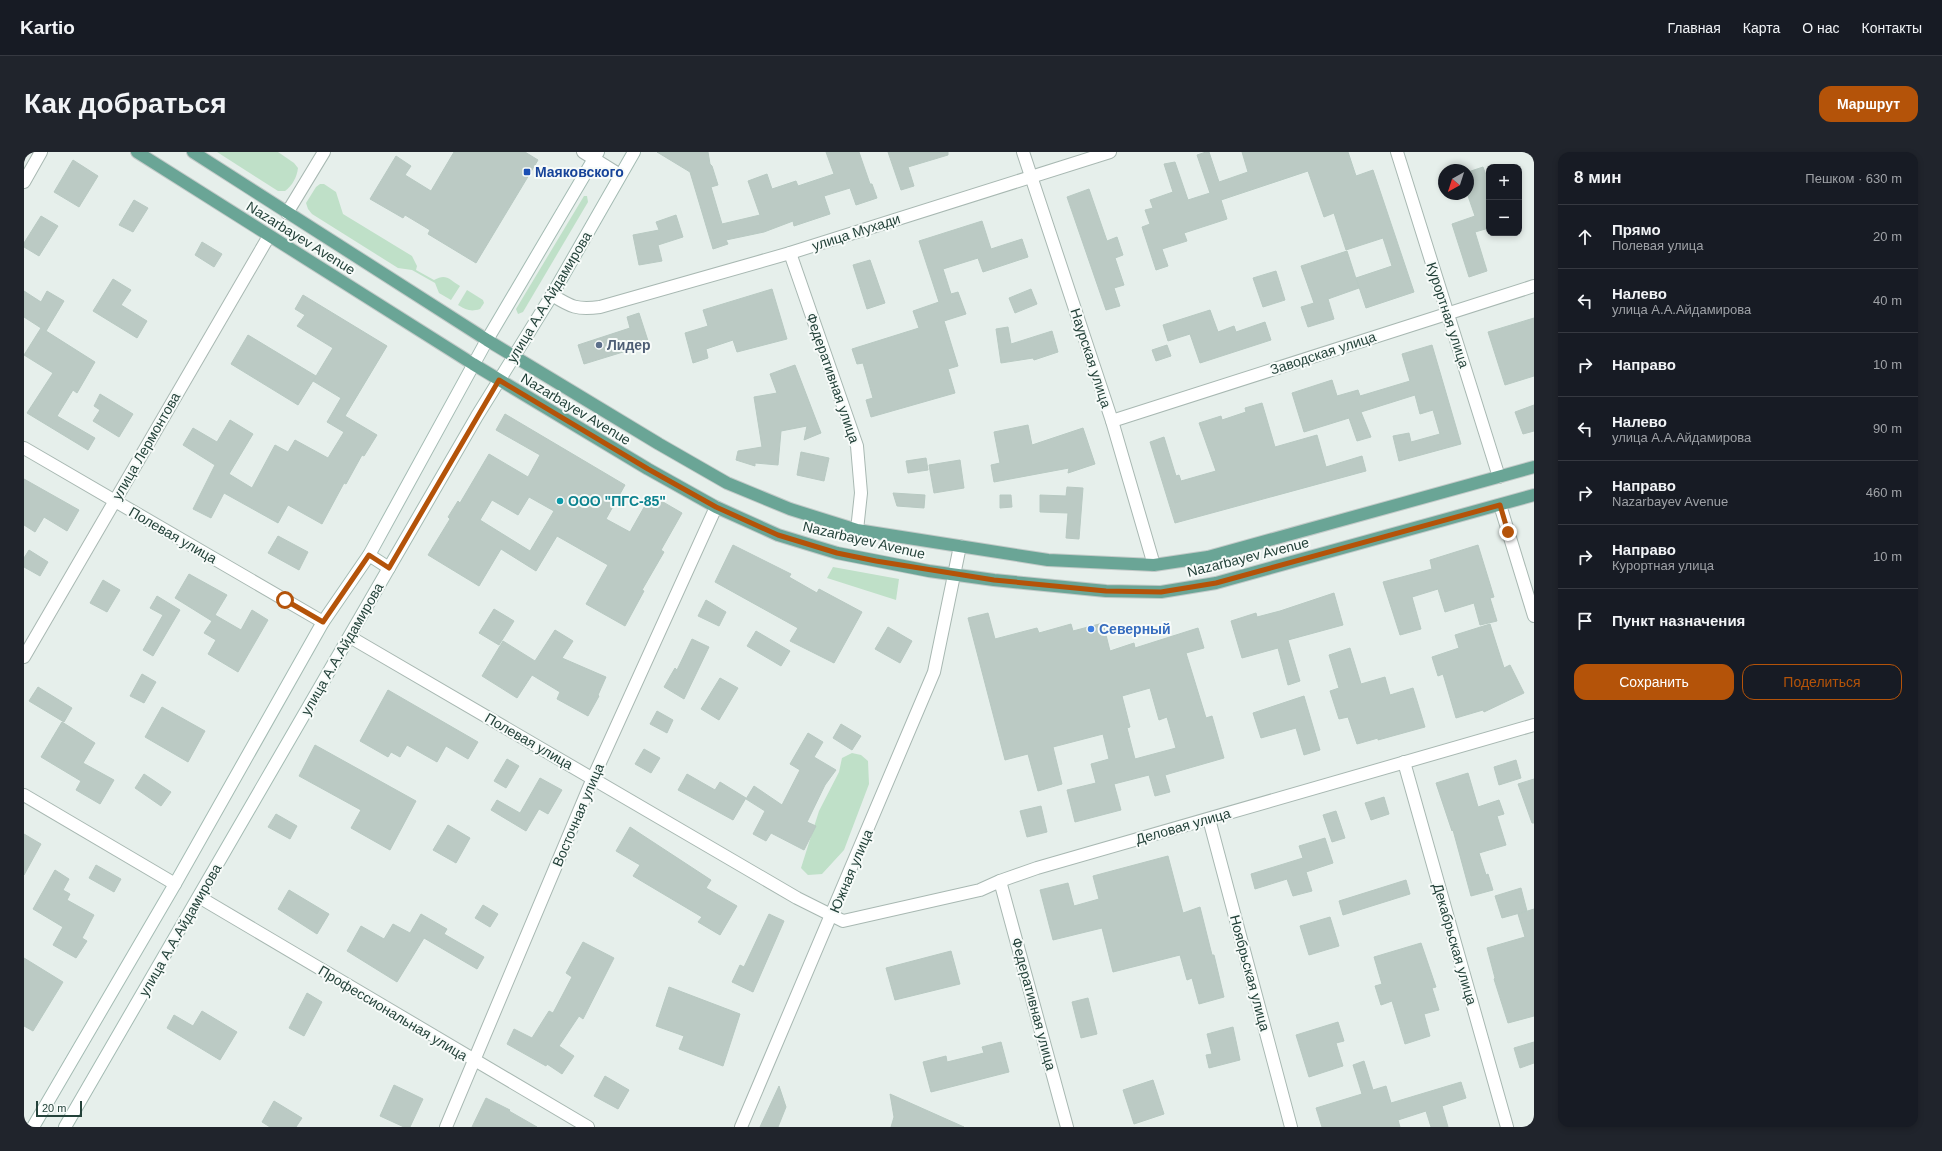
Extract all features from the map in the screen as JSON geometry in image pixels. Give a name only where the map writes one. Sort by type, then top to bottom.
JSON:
[{"type":"main road","name":"Nazarbayev Avenue","points":[[138,152],[473,364],[648,469],[716,507],[778,535],[837,553],[955,574],[1068,588],[1106,591],[1161,592],[1216,583],[1534,495]]},
{"type":"main road","name":"Nazarbayev Avenue","points":[[193,152],[514,357],[727,483],[790,509],[857,530],[1048,560],[1154,565],[1208,557],[1534,467]]},
{"type":"street","points":[[24,182],[42,152]]},
{"type":"street","points":[[288,213],[324,152]]},
{"type":"street","points":[[583,152],[596,155],[620,175]]},
{"type":"street","name":"улица А.А.Айдамирова","points":[[65,1127],[389,568],[499,380],[552,295],[634,152]]},
{"type":"street","name":"Наурская улица","points":[[1023,152],[1112,421],[1154,565]]},
{"type":"street","name":"улица Мухади","points":[[552,295],[569,306],[582,309],[600,307],[790,253],[1110,152]]},
{"type":"street","name":"Курортная улица","points":[[1397,152],[1499,477]]},
{"type":"street","name":"улица А.А.Айдамирова","points":[[33,1127],[175,884],[323,622],[369,555],[473,364],[596,155]]},
{"type":"street","name":"улица Лермонтова","points":[[24,657],[269,236]]},
{"type":"street","name":"Федеративная улица","points":[[790,253],[857,446],[861,493],[857,530]]},
{"type":"street","name":"Заводская улица","points":[[1112,421],[1447,312],[1534,286]]},
{"type":"street","name":"Полевая улица","points":[[24,448],[323,622]]},
{"type":"street","points":[[1500,505],[1534,616]]},
{"type":"street","name":"Восточная улица","points":[[446,1127],[475,1062],[593,778],[716,507]]},
{"type":"street","name":"Южная улица","points":[[741,1127],[832,916],[934,672],[948,611],[960,546]]},
{"type":"street","points":[[369,555],[389,568]]},
{"type":"street","name":"Полевая улица","points":[[350,637],[797,898],[832,916]]},
{"type":"street","name":"Деловая улица","points":[[832,916],[843,921],[980,890],[1036,868],[1534,725]]},
{"type":"street","name":"Декабрьская улица","points":[[1404,762],[1507,1127]]},
{"type":"street","points":[[24,795],[175,884]]},
{"type":"street","name":"Ноябрьская улица","points":[[1208,819],[1291,1127]]},
{"type":"street","name":"Федеративная улица","points":[[1000,881],[1068,1127]]},
{"type":"street","name":"Профессиональная улица","points":[[199,897],[475,1062],[588,1127]]},
{"type":"green space","points":[[217,152],[278,152],[294,163],[298,168],[297,175],[288,189],[285,191],[278,191]]},
{"type":"green space","points":[[320,184],[324,184],[336,192],[343,214],[412,256],[417,266],[416,270],[434,280],[445,277],[460,286],[451,300],[439,293],[435,283],[412,270],[398,268],[312,214],[306,203],[316,187]]},
{"type":"green space","points":[[584,196],[587,196],[588,202],[523,312],[518,314],[516,309]]},
{"type":"green space","points":[[467,290],[483,300],[484,303],[480,309],[469,310],[458,305]]},
{"type":"green space","points":[[833,567],[899,579],[896,600],[827,578]]},
{"type":"green space","points":[[852,753],[861,755],[868,761],[869,784],[844,850],[822,874],[808,875],[801,868],[819,811],[839,772],[842,758]]},
{"type":"building","points":[[454,152],[525,152],[538,160],[476,263],[428,234],[430,230],[405,215],[403,218],[370,199],[396,156],[411,166],[405,175],[431,191]]},
{"type":"building","points":[[657,152],[708,152],[710,164],[718,185],[711,187],[722,224],[760,215],[748,181],[767,174],[772,189],[796,181],[798,186],[834,174],[826,152],[859,152],[870,184],[872,184],[877,198],[856,205],[850,188],[824,196],[830,214],[794,226],[793,221],[764,232],[726,240],[728,244],[713,249],[690,172]]},
{"type":"building","points":[[888,152],[948,152],[948,155],[908,167],[914,186],[901,190]]},
{"type":"building","points":[[1209,152],[1219,182],[1248,172],[1242,152],[1348,152],[1356,176],[1373,170],[1414,292],[1366,308],[1356,278],[1392,266],[1383,238],[1346,250],[1334,213],[1324,217],[1308,171],[1221,200],[1227,219],[1184,233],[1187,241],[1162,249],[1168,266],[1156,270],[1142,227],[1150,224],[1145,210],[1153,208],[1150,200],[1173,192],[1164,164],[1175,162],[1188,200],[1210,193],[1197,155]]},
{"type":"building","points":[[73,160],[98,176],[79,207],[54,192]]},
{"type":"building","points":[[1483,167],[1486,175],[1486,229],[1475,232],[1487,271],[1469,277],[1452,224],[1475,216],[1469,200],[1474,200],[1474,170]]},
{"type":"building","points":[[1089,189],[1107,241],[1117,237],[1123,255],[1115,258],[1124,285],[1114,288],[1120,306],[1106,310],[1067,197]]},
{"type":"building","points":[[134,200],[148,208],[133,232],[119,225]]},
{"type":"building","points":[[676,215],[683,237],[658,245],[662,261],[639,265],[633,235],[659,230],[656,222]]},
{"type":"building","points":[[41,216],[58,226],[39,256],[24,247],[24,243]]},
{"type":"building","points":[[982,221],[991,249],[1022,239],[1028,257],[983,272],[978,258],[943,269],[951,294],[958,292],[966,314],[944,321],[958,366],[948,369],[955,393],[871,417],[866,400],[873,398],[863,363],[857,364],[852,349],[919,328],[913,311],[939,302],[919,241]]},
{"type":"building","points":[[202,242],[222,254],[214,267],[195,255]]},
{"type":"building","points":[[1347,251],[1359,288],[1328,299],[1334,319],[1308,327],[1301,307],[1314,303],[1301,266]]},
{"type":"building","points":[[870,260],[885,303],[867,309],[853,265]]},
{"type":"building","points":[[1276,271],[1285,300],[1263,307],[1253,278]]},
{"type":"building","points":[[113,279],[131,290],[121,305],[147,321],[137,338],[93,311]]},
{"type":"building","points":[[772,289],[787,339],[737,352],[733,340],[706,349],[708,358],[693,363],[685,333],[708,326],[703,310]]},
{"type":"building","points":[[1031,289],[1037,304],[1015,313],[1009,298]]},
{"type":"building","points":[[24,291],[41,302],[47,291],[64,301],[46,331],[95,362],[77,393],[73,390],[57,416],[95,438],[88,450],[27,413],[53,373],[24,355],[41,328],[24,317]]},
{"type":"building","points":[[303,295],[387,346],[345,416],[377,435],[364,456],[362,455],[346,484],[344,483],[322,524],[288,505],[278,523],[224,493],[211,518],[193,509],[215,465],[183,445],[193,428],[217,442],[230,420],[253,434],[229,474],[252,488],[275,445],[288,452],[295,440],[328,458],[344,432],[327,422],[341,398],[313,381],[333,348],[297,326],[305,315],[295,309]]},
{"type":"building","points":[[1210,310],[1218,332],[1234,326],[1236,332],[1265,322],[1271,340],[1200,363],[1190,334],[1168,341],[1163,325]]},
{"type":"building","points":[[639,313],[649,344],[584,364],[578,345],[630,328],[627,317]]},
{"type":"building","points":[[1534,318],[1534,376],[1505,385],[1488,332]]},
{"type":"building","points":[[1008,327],[1011,344],[1052,331],[1058,352],[1034,360],[1033,358],[1001,363],[996,329]]},
{"type":"building","points":[[248,335],[316,376],[298,405],[231,364]]},
{"type":"building","points":[[1167,345],[1171,356],[1156,361],[1152,350]]},
{"type":"building","points":[[1432,345],[1461,444],[1399,461],[1393,436],[1409,433],[1411,442],[1440,434],[1433,410],[1420,414],[1415,395],[1361,412],[1371,437],[1357,441],[1349,418],[1304,432],[1292,393],[1332,380],[1337,396],[1358,390],[1360,396],[1410,381],[1402,354]]},
{"type":"building","points":[[795,365],[821,433],[804,440],[807,426],[781,431],[778,465],[755,463],[755,466],[736,460],[738,451],[762,447],[754,397],[777,393],[770,374]]},
{"type":"building","points":[[100,394],[133,414],[119,437],[93,421],[100,410],[94,406]]},
{"type":"building","points":[[1262,403],[1275,447],[1317,435],[1326,467],[1362,456],[1366,471],[1175,523],[1150,442],[1164,437],[1176,476],[1179,475],[1181,481],[1216,471],[1199,423],[1221,416],[1222,420],[1246,412],[1245,408]]},
{"type":"building","points":[[1534,405],[1534,431],[1523,434],[1515,412]]},
{"type":"building","points":[[505,414],[625,485],[606,519],[630,532],[651,495],[682,513],[661,550],[664,552],[642,590],[644,591],[625,626],[586,604],[608,565],[557,536],[536,571],[501,549],[479,586],[428,555],[450,519],[448,517],[458,501],[460,503],[489,454],[528,477],[540,455],[496,430]],"holes":[[[529,497],[554,511],[530,551],[480,520],[492,500],[518,515]]]},
{"type":"building","points":[[1028,425],[1032,445],[1083,428],[1095,464],[1068,473],[1069,468],[994,482],[991,465],[1000,463],[994,432]]},
{"type":"building","points":[[801,452],[829,458],[824,481],[797,475]]},
{"type":"building","points":[[926,458],[928,470],[908,473],[906,461]]},
{"type":"building","points":[[960,460],[964,488],[934,493],[929,465]]},
{"type":"building","points":[[24,479],[79,510],[67,531],[44,517],[35,532],[24,525]]},
{"type":"building","points":[[1067,487],[1083,488],[1079,539],[1066,538],[1068,513],[1040,512],[1040,495],[1066,496]]},
{"type":"building","points":[[893,493],[925,495],[924,508],[897,506]]},
{"type":"building","points":[[1000,495],[1011,495],[1012,507],[1000,508]]},
{"type":"building","points":[[278,536],[308,552],[299,570],[268,553]]},
{"type":"building","points":[[733,545],[791,574],[789,577],[817,593],[819,589],[862,612],[834,663],[790,641],[798,628],[715,582]]},
{"type":"building","points":[[1478,545],[1494,597],[1490,598],[1497,621],[1480,625],[1474,603],[1445,612],[1438,589],[1412,597],[1421,629],[1400,635],[1383,582],[1432,569],[1430,560]]},
{"type":"building","points":[[29,550],[48,562],[40,576],[24,567],[24,558]]},
{"type":"building","points":[[189,574],[227,595],[215,615],[241,630],[252,610],[268,620],[238,672],[208,654],[216,640],[204,633],[212,621],[175,598]]},
{"type":"building","points":[[103,580],[120,590],[107,612],[90,603]]},
{"type":"building","points":[[1334,593],[1343,625],[1288,640],[1300,681],[1288,685],[1278,648],[1242,658],[1231,621],[1256,613],[1257,617],[1280,611]]},
{"type":"building","points":[[157,596],[180,610],[153,656],[143,650],[163,615],[150,608]]},
{"type":"building","points":[[706,600],[726,612],[719,626],[698,616]]},
{"type":"building","points":[[494,609],[514,621],[499,645],[479,633]]},
{"type":"building","points":[[988,613],[995,639],[1037,628],[1039,633],[1071,624],[1073,631],[1103,623],[1110,651],[1134,643],[1135,648],[1198,628],[1204,648],[1186,653],[1206,718],[1212,716],[1224,758],[1165,775],[1170,792],[1155,796],[1149,775],[1114,784],[1121,810],[1075,822],[1067,790],[1096,783],[1091,764],[1109,759],[1103,734],[1053,747],[1062,784],[1038,791],[1028,754],[1005,760],[968,618]],"holes":[[[1150,688],[1159,720],[1167,717],[1176,748],[1135,759],[1127,728],[1130,727],[1122,696]]]},
{"type":"building","points":[[1490,624],[1504,668],[1510,665],[1524,693],[1484,712],[1483,710],[1456,718],[1443,674],[1438,676],[1432,657],[1459,648],[1455,635]]},
{"type":"building","points":[[888,627],[912,641],[900,663],[875,649]]},
{"type":"building","points":[[555,630],[573,641],[562,658],[606,677],[598,695],[599,696],[588,716],[557,699],[560,692],[532,675],[517,698],[482,676],[503,641],[535,661]]},
{"type":"building","points":[[756,631],[790,651],[781,666],[747,646]]},
{"type":"building","points":[[692,639],[709,647],[684,699],[664,687],[675,668],[677,670]]},
{"type":"building","points":[[1350,648],[1361,684],[1385,677],[1390,695],[1413,688],[1425,727],[1378,740],[1378,738],[1357,744],[1348,717],[1339,719],[1330,691],[1339,688],[1329,655]]},
{"type":"building","points":[[142,674],[156,682],[144,703],[130,696]]},
{"type":"building","points":[[720,678],[738,688],[719,720],[701,709]]},
{"type":"building","points":[[38,687],[72,708],[64,722],[29,701]]},
{"type":"building","points":[[388,690],[478,742],[468,759],[446,746],[437,762],[407,745],[400,757],[391,752],[388,757],[360,741]]},
{"type":"building","points":[[1304,696],[1320,750],[1304,755],[1296,728],[1261,738],[1253,713]]},
{"type":"building","points":[[162,707],[205,731],[188,762],[145,737]]},
{"type":"building","points":[[657,711],[673,720],[667,733],[650,724]]},
{"type":"building","points":[[62,722],[95,743],[83,763],[114,780],[100,804],[76,790],[81,781],[41,757]]},
{"type":"building","points":[[841,724],[861,736],[852,750],[833,738]]},
{"type":"building","points":[[808,733],[823,742],[814,757],[836,770],[825,785],[807,822],[816,826],[804,850],[771,833],[766,841],[753,834],[765,811],[746,799],[754,786],[782,805],[800,770],[790,764]]},
{"type":"building","points":[[315,745],[416,801],[390,850],[351,828],[361,810],[299,776]]},
{"type":"building","points":[[644,749],[660,758],[651,773],[635,764]]},
{"type":"building","points":[[507,759],[519,766],[506,788],[494,781]]},
{"type":"building","points":[[1516,760],[1521,778],[1499,785],[1494,767]]},
{"type":"building","points":[[1468,773],[1478,807],[1499,800],[1504,814],[1497,816],[1506,845],[1479,853],[1486,875],[1488,874],[1493,890],[1471,896],[1453,830],[1452,831],[1436,783]]},
{"type":"building","points":[[144,774],[171,792],[161,806],[135,788]]},
{"type":"building","points":[[687,774],[715,790],[720,782],[746,798],[733,820],[678,790]]},
{"type":"building","points":[[540,778],[562,790],[548,814],[539,809],[526,831],[491,810],[497,800],[520,813]]},
{"type":"building","points":[[1534,779],[1534,823],[1532,823],[1518,784]]},
{"type":"building","points":[[1384,797],[1389,814],[1371,820],[1365,803]]},
{"type":"building","points":[[1041,806],[1047,832],[1027,837],[1020,811]]},
{"type":"building","points":[[1336,811],[1345,838],[1332,842],[1323,815]]},
{"type":"building","points":[[276,814],[297,826],[290,839],[268,827]]},
{"type":"building","points":[[448,825],[470,838],[456,863],[433,850]]},
{"type":"building","points":[[630,827],[711,880],[706,888],[737,906],[720,935],[698,922],[702,917],[633,876],[640,865],[616,851]]},
{"type":"building","points":[[24,834],[41,844],[24,875]]},
{"type":"building","points":[[1325,838],[1333,863],[1306,872],[1312,891],[1293,896],[1287,879],[1255,889],[1251,874],[1303,858],[1299,846]]},
{"type":"building","points":[[1168,856],[1183,913],[1200,907],[1224,997],[1199,1004],[1192,978],[1187,980],[1180,955],[1113,972],[1102,928],[1053,940],[1040,890],[1068,883],[1074,906],[1099,899],[1093,876]]},
{"type":"building","points":[[96,865],[121,879],[114,892],[89,878]]},
{"type":"building","points":[[55,870],[69,879],[63,890],[70,894],[67,900],[94,915],[82,938],[87,941],[76,958],[53,945],[63,927],[33,909]]},
{"type":"building","points":[[1406,880],[1410,894],[1343,915],[1339,901]]},
{"type":"building","points":[[1521,888],[1527,911],[1502,918],[1495,896]]},
{"type":"building","points":[[289,890],[329,914],[317,934],[278,909]]},
{"type":"building","points":[[483,905],[498,914],[490,927],[475,918]]},
{"type":"building","points":[[1534,909],[1534,1016],[1508,1023],[1494,979],[1487,948],[1525,937],[1518,914]]},
{"type":"building","points":[[421,914],[447,929],[444,934],[484,957],[477,969],[424,938],[397,982],[347,951],[361,926],[384,939],[393,924],[410,933]]},
{"type":"building","points":[[769,914],[784,921],[753,992],[732,982],[740,965],[744,967]]},
{"type":"building","points":[[1330,917],[1339,946],[1309,955],[1300,926]]},
{"type":"building","points":[[583,942],[614,958],[583,1019],[579,1016],[559,1046],[574,1056],[562,1074],[547,1064],[546,1066],[507,1044],[514,1029],[532,1038],[549,1011],[553,1013],[572,977],[566,973]]},
{"type":"building","points":[[1421,943],[1436,987],[1432,988],[1439,1010],[1424,1014],[1430,1036],[1405,1044],[1392,1001],[1381,1005],[1375,986],[1382,984],[1374,957]]},
{"type":"building","points":[[951,951],[960,984],[895,1000],[886,968]]},
{"type":"building","points":[[24,958],[63,982],[33,1031],[24,1026]]},
{"type":"building","points":[[669,987],[740,1014],[723,1066],[679,1049],[684,1036],[656,1026]]},
{"type":"building","points":[[307,993],[322,1002],[304,1036],[289,1028]]},
{"type":"building","points":[[1088,998],[1097,1034],[1081,1038],[1072,1002]]},
{"type":"building","points":[[202,1011],[237,1032],[220,1060],[167,1028],[174,1015],[193,1026]]},
{"type":"building","points":[[1338,1022],[1344,1041],[1336,1043],[1343,1066],[1309,1077],[1296,1035]]},
{"type":"building","points":[[1233,1027],[1240,1060],[1209,1068],[1206,1055],[1212,1054],[1207,1034]]},
{"type":"building","points":[[1001,1042],[1009,1072],[931,1092],[923,1062],[946,1056],[947,1062],[984,1053],[982,1047]]},
{"type":"building","points":[[1534,1042],[1534,1063],[1520,1068],[1514,1048]]},
{"type":"building","points":[[1364,1061],[1373,1090],[1386,1086],[1391,1103],[1461,1082],[1466,1098],[1442,1106],[1448,1127],[1431,1127],[1426,1111],[1398,1120],[1400,1127],[1322,1127],[1316,1108],[1362,1094],[1353,1065]]},
{"type":"building","points":[[605,1076],[629,1090],[618,1109],[594,1096]]},
{"type":"building","points":[[1153,1080],[1164,1114],[1134,1124],[1123,1090]]},
{"type":"building","points":[[394,1085],[423,1099],[410,1127],[404,1127],[380,1116]]},
{"type":"building","points":[[779,1086],[786,1107],[778,1127],[760,1127]]},
{"type":"building","points":[[890,1094],[964,1127],[891,1127],[894,1117]]},
{"type":"building","points":[[486,1098],[510,1110],[509,1111],[537,1127],[472,1127]]},
{"type":"building","points":[[274,1101],[302,1118],[296,1127],[270,1127],[262,1122]]},
{"type":"place","name":"Маяковского","points":[[527,172]]},
{"type":"place","name":"Лидер","points":[[599,345]]},
{"type":"place","name":"ООО \"ПГС-85\"","points":[[560,501]]},
{"type":"place","name":"Северный","points":[[1091,629]]},
{"type":"route","points":[[285,600],[323,622],[369,555],[389,568],[499,380],[648,469],[716,507],[778,535],[837,553],[929,571],[1053,587],[1106,591],[1161,592],[1216,583],[1500,505],[1508,532]]}]
